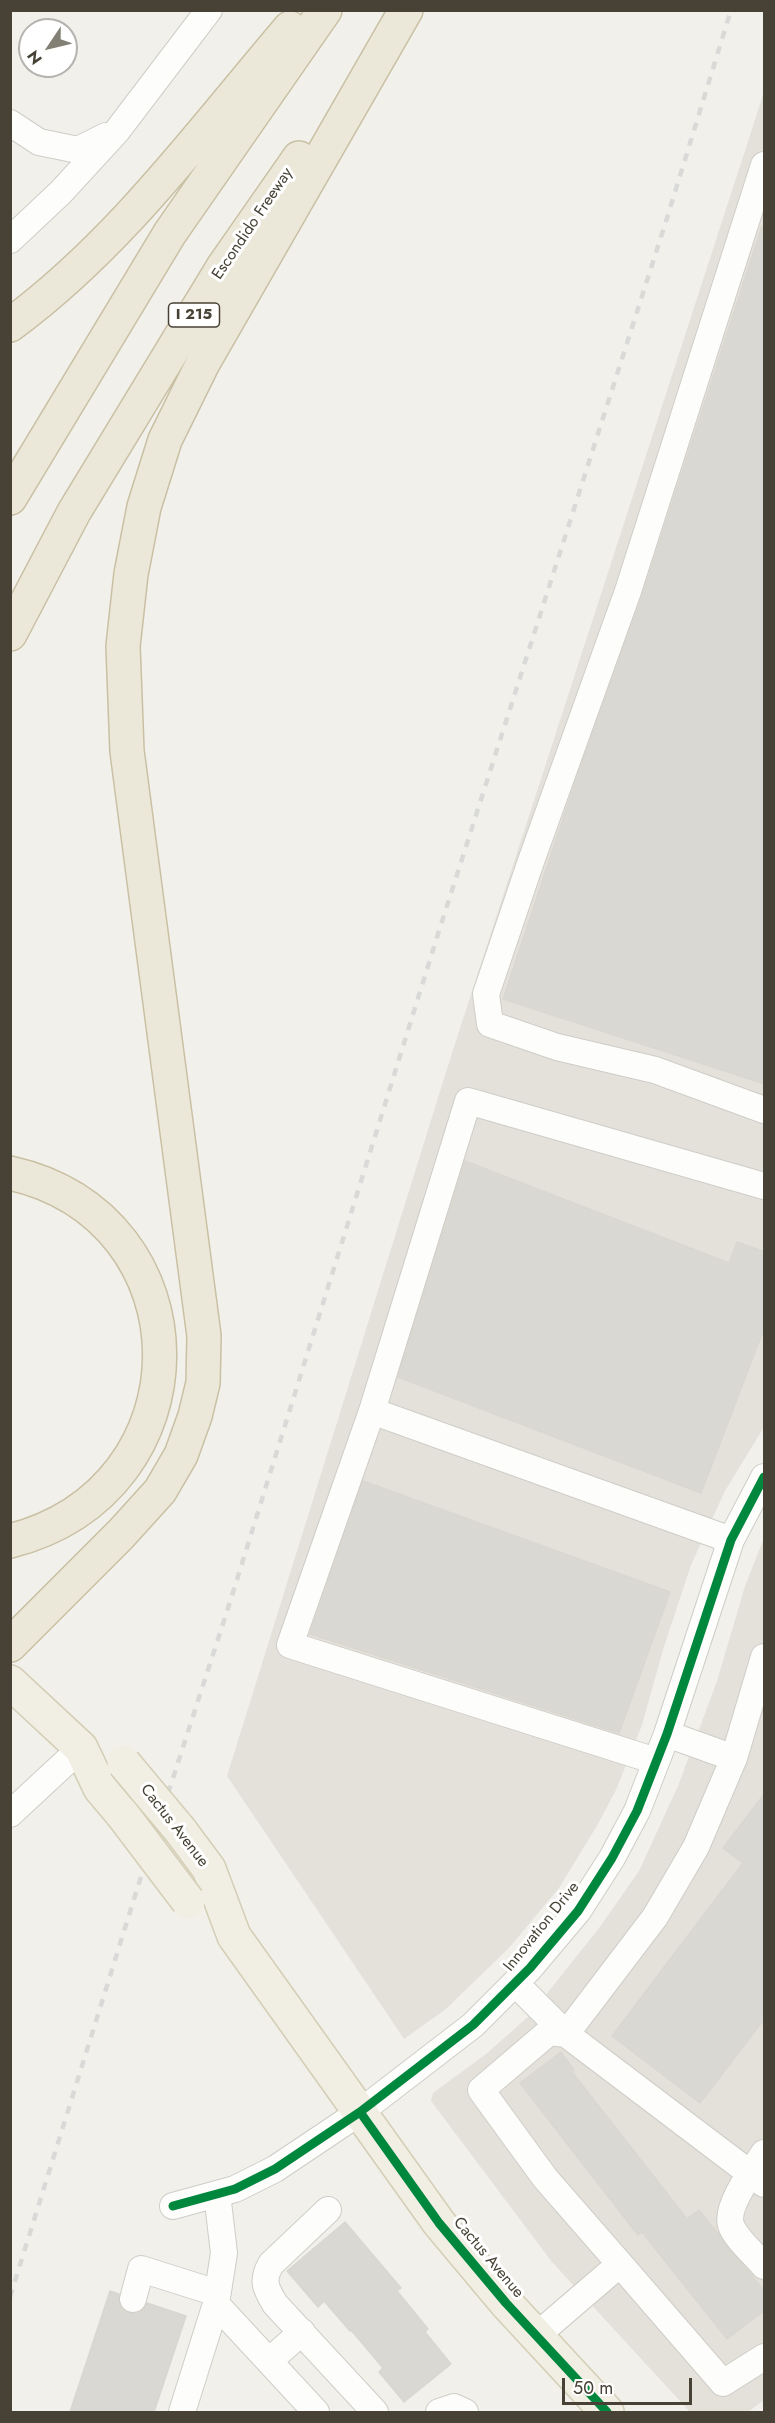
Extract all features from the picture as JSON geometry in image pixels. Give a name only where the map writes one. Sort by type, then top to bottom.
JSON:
[{"type":"highway","points":[[10,326],[79,268],[123,225],[305,10]]},
{"type":"highway","points":[[10,498],[170,232],[325,10]]},
{"type":"highway","name":"Escondido Freeway","points":[[10,633],[74,512],[223,267],[402,10]]},
{"type":"highway","points":[[10,1645],[121,1534],[160,1491],[181,1455],[195,1416],[203,1383],[204,1336],[127,751],[123,646],[131,574],[144,507],[165,440],[203,363],[406,10]]},
{"type":"highway","points":[[10,1173],[50,1186],[79,1202],[100,1220],[126,1249],[146,1283],[155,1313],[160,1370],[156,1400],[146,1431],[112,1482],[96,1499],[62,1522],[34,1535],[10,1541]]},
{"type":"main road","name":"Cactus Avenue","points":[[10,1682],[81,1749],[100,1788],[188,1901],[234,1936]]},
{"type":"main road","name":"Cactus Avenue","points":[[81,1749],[123,1763],[168,1814],[209,1869],[234,1936],[439,2223],[536,2336],[607,2412]]},
{"type":"street","points":[[10,240],[61,192],[117,131],[209,10]]},
{"type":"street","points":[[10,123],[39,142],[78,150],[117,131]]},
{"type":"street","points":[[765,165],[628,591],[486,994],[490,1024],[557,1047],[655,1070],[765,1110]]},
{"type":"street","points":[[657,1761],[290,1645],[372,1412],[468,1101],[765,1186]]},
{"type":"street","points":[[372,1412],[731,1540]]},
{"type":"street","name":"Innovation Drive","points":[[173,2206],[235,2189],[275,2169],[360,2112],[473,2025],[515,1983],[578,1911],[601,1876],[637,1811],[667,1734],[731,1540],[765,1477]]},
{"type":"street","points":[[566,2034],[654,1917],[696,1847],[734,1758],[765,1657]]},
{"type":"street","points":[[667,1734],[734,1758]]},
{"type":"street","points":[[10,1814],[81,1749]]},
{"type":"street","points":[[515,1983],[566,2034],[760,2170],[731,2209],[731,2225],[765,2266]]},
{"type":"street","points":[[566,2034],[549,2032],[481,2090],[545,2178],[723,2383],[765,2357]]},
{"type":"street","points":[[182,2412],[216,2298],[224,2253],[217,2194]]},
{"type":"street","points":[[328,2210],[271,2264],[265,2274],[266,2289],[275,2304],[375,2412]]},
{"type":"street","points":[[536,2336],[620,2264]]},
{"type":"street","points":[[133,2299],[141,2269],[216,2298],[316,2412]]},
{"type":"street","points":[[269,2361],[302,2332]]},
{"type":"street","points":[[439,2412],[454,2407],[465,2412]]},
{"type":"shaded area","points":[[764,92],[764,1427],[725,1491],[691,1565],[663,1650],[642,1725],[616,1790],[598,1824],[559,1888],[509,1948],[446,2009],[404,2039],[227,1776],[451,1056]]},
{"type":"shaded area","points":[[764,1538],[764,2400],[748,2412],[690,2412],[552,2262],[431,2101],[433,2093],[486,2054],[529,2016],[599,1928],[639,1871],[678,1786],[717,1681],[745,1586]]},
{"type":"building","points":[[762,226],[765,226],[765,1084],[503,999],[579,771],[642,596]]},
{"type":"building","points":[[465,1161],[729,1263],[737,1242],[765,1252],[765,1326],[701,1493],[398,1377]]},
{"type":"building","points":[[363,1481],[670,1592],[619,1733],[310,1634]]},
{"type":"building","points":[[765,1793],[765,2018],[700,2103],[612,2036],[743,1863],[723,1848]]},
{"type":"building","points":[[561,2052],[574,2070],[572,2072],[687,2219],[699,2210],[765,2292],[765,2310],[727,2339],[642,2232],[638,2235],[520,2083]]},
{"type":"building","points":[[345,2222],[401,2288],[397,2291],[428,2329],[425,2332],[451,2364],[404,2402],[379,2372],[383,2368],[351,2330],[324,2301],[318,2307],[287,2271]]},
{"type":"building","points":[[110,2291],[119,2294],[122,2309],[129,2313],[143,2310],[147,2303],[186,2316],[154,2412],[70,2412]]},
{"type":"railway","points":[[10,2297],[731,10]]},
{"type":"cycle path","points":[[173,2206],[235,2189],[275,2169],[360,2112],[473,2025],[530,1968],[578,1911],[612,1858],[637,1811],[667,1734],[731,1540],[764,1477]]},
{"type":"cycle path","points":[[360,2112],[439,2223],[506,2303],[607,2412]]}]
